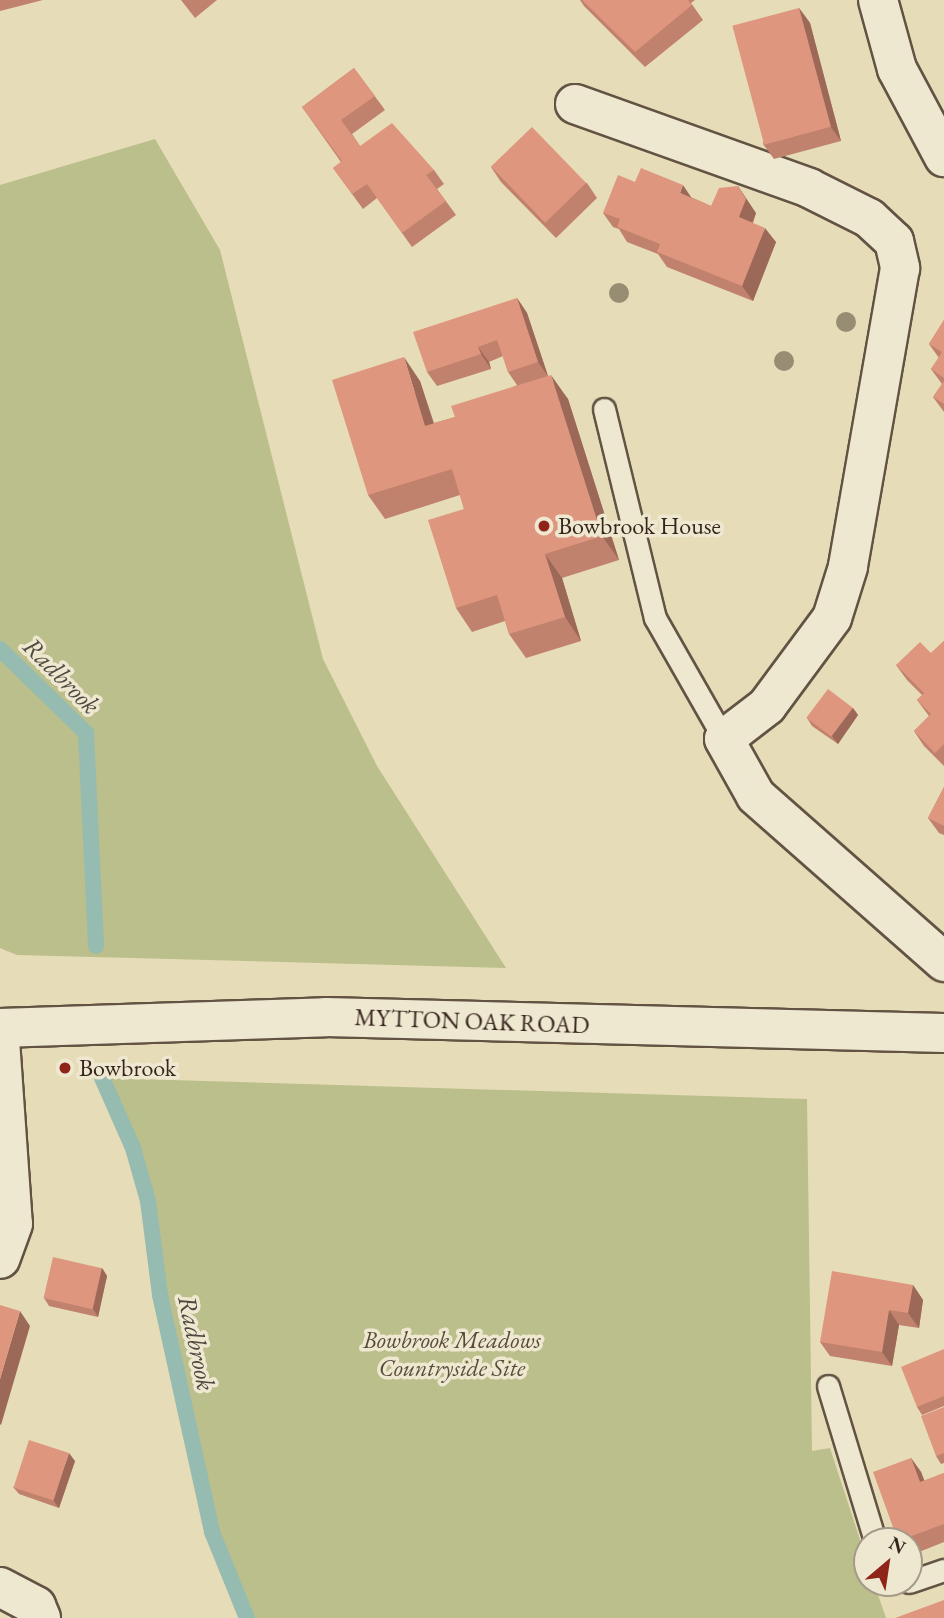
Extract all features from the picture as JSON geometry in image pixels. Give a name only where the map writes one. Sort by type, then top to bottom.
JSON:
[{"type":"street","points":[[878,0],[897,69],[944,157]]},
{"type":"street","points":[[575,104],[809,188],[869,218],[894,241],[900,268],[848,567],[832,618],[767,706],[724,739],[756,796],[944,962]]},
{"type":"street","name":"MYTTON OAK ROAD","points":[[0,1028],[326,1017],[944,1033]]},
{"type":"street","points":[[0,1040],[13,1224],[0,1259]]},
{"type":"street","points":[[0,1587],[36,1606],[41,1618]]},
{"type":"lane","points":[[604,409],[655,618],[724,739]]},
{"type":"lane","points":[[828,1386],[871,1527]]},
{"type":"lane","points":[[923,1578],[944,1570]]},
{"type":"green space","points":[[155,139],[220,250],[323,659],[377,766],[506,968],[17,955],[0,948],[0,185]]},
{"type":"green space","name":"Bowbrook Meadows Countryside Site","points":[[102,1078],[807,1099],[812,1451],[830,1448],[856,1527],[853,1527],[853,1597],[879,1597],[886,1618],[247,1618],[212,1532],[160,1295],[148,1201],[133,1148]]},
{"type":"building","points":[[582,0],[688,0],[692,5],[635,52]]},
{"type":"building","points":[[799,8],[831,127],[764,145],[732,26]]},
{"type":"building","points":[[354,68],[375,96],[341,120],[360,146],[392,123],[434,170],[426,175],[446,201],[402,233],[367,184],[352,194],[333,168],[342,161],[302,107]]},
{"type":"building","points":[[532,127],[586,183],[545,223],[491,167]]},
{"type":"building","points":[[641,168],[683,185],[680,193],[711,206],[719,188],[738,186],[746,199],[739,217],[765,228],[742,286],[657,252],[660,244],[617,227],[620,219],[603,213],[618,175],[635,182]]},
{"type":"building","points":[[517,298],[538,362],[508,372],[497,340],[478,347],[481,354],[427,372],[413,332]]},
{"type":"building","points":[[944,320],[944,378],[931,369],[942,352],[929,344]]},
{"type":"building","name":"Bowbrook House","points":[[404,357],[425,426],[455,417],[451,406],[551,375],[602,536],[545,554],[565,617],[509,634],[497,595],[456,608],[428,520],[464,509],[452,469],[368,495],[332,380]]},
{"type":"building","points":[[944,381],[944,404],[933,397]]},
{"type":"building","points":[[944,641],[944,744],[935,753],[914,731],[931,714],[917,700],[924,693],[896,665],[920,642],[931,653]]},
{"type":"building","points":[[828,689],[853,708],[831,736],[806,718]]},
{"type":"building","points":[[944,787],[944,826],[928,818]]},
{"type":"building","points":[[53,1257],[102,1268],[92,1309],[44,1298]]},
{"type":"building","points":[[832,1271],[913,1285],[908,1313],[889,1310],[882,1352],[820,1342]]},
{"type":"building","points":[[0,1305],[20,1311],[0,1379]]},
{"type":"building","points":[[944,1349],[944,1396],[917,1407],[901,1367]]},
{"type":"building","points":[[944,1407],[944,1453],[936,1456],[921,1416]]},
{"type":"building","points":[[29,1440],[69,1453],[53,1501],[14,1488]]},
{"type":"building","points":[[911,1458],[920,1482],[944,1473],[944,1524],[923,1532],[923,1527],[893,1527],[873,1472]]},
{"type":"building","points":[[944,1600],[944,1618],[895,1618]]},
{"type":"waterway","name":"Radbrook","points":[[0,649],[86,733],[96,946]]},
{"type":"waterway","name":"Radbrook","points":[[102,1078],[133,1148],[148,1201],[160,1295],[212,1532],[247,1618]]},
{"type":"place","name":"Bowbrook House","points":[[544,526]]},
{"type":"place","name":"Bowbrook","points":[[65,1068]]}]
